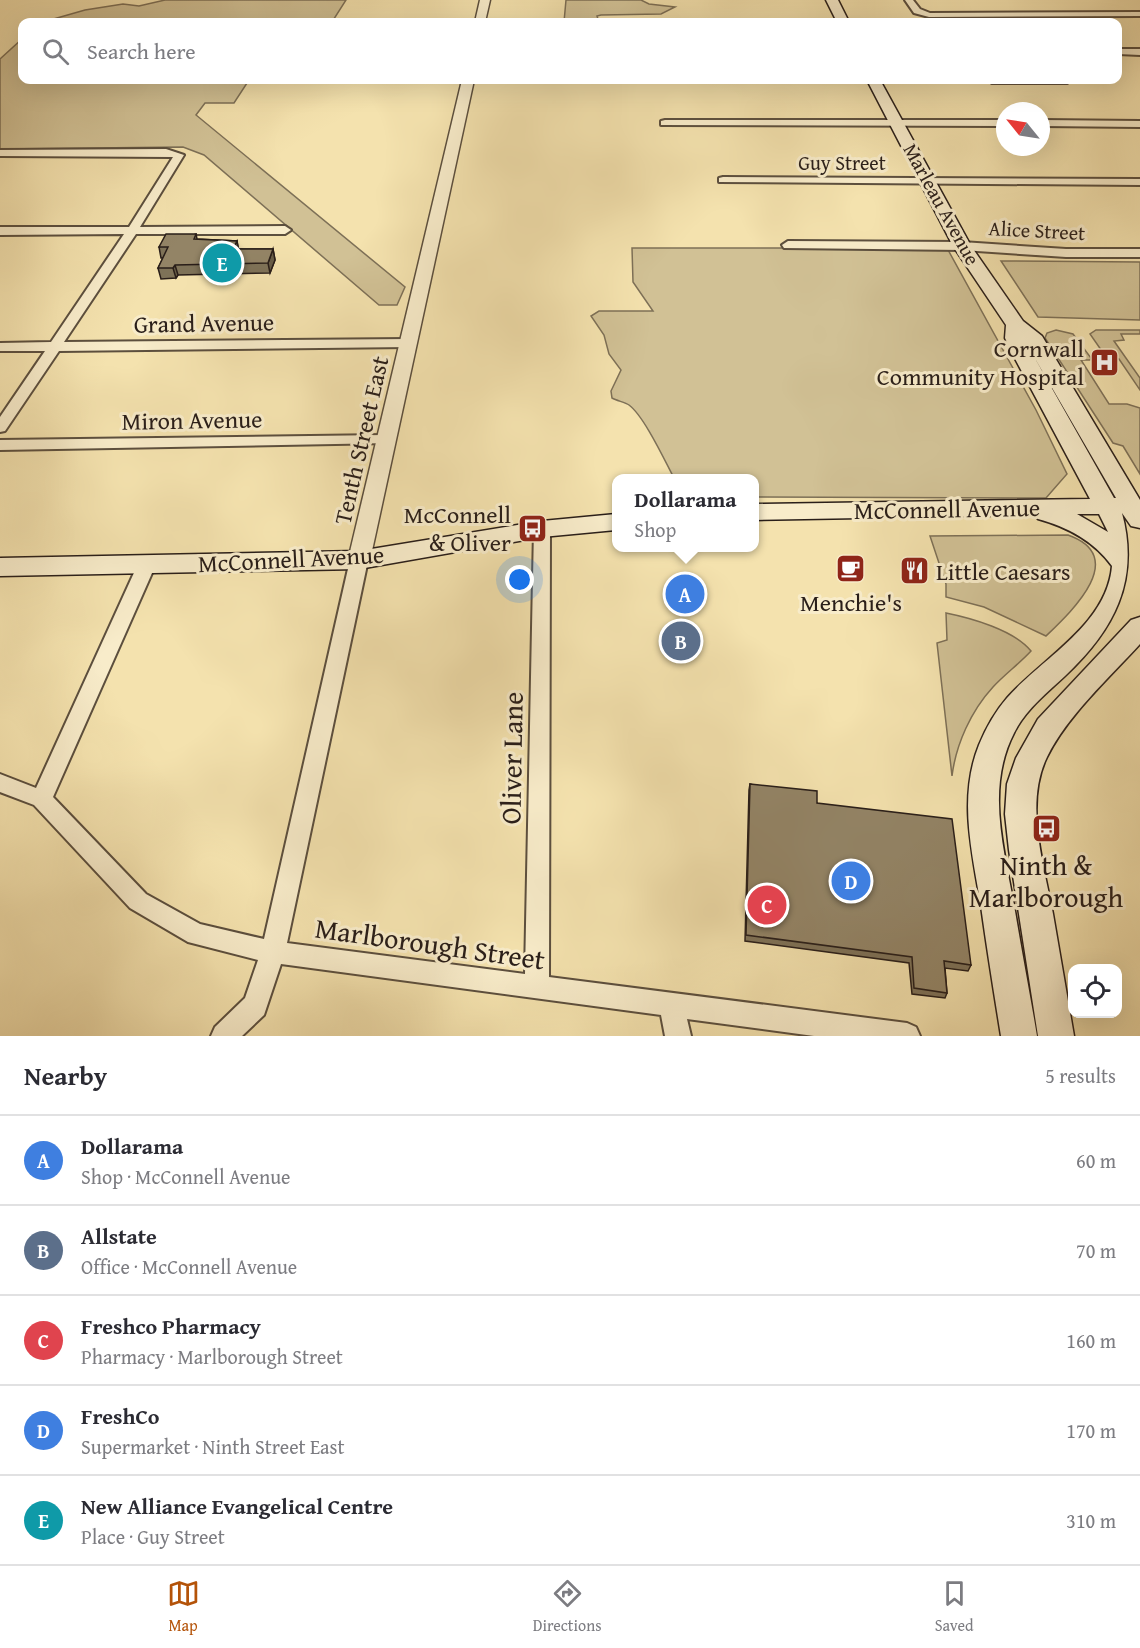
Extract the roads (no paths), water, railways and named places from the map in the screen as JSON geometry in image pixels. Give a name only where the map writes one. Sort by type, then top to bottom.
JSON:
[{"type":"main road","points":[[832,0],[841,18]]},
{"type":"main road","name":"Marleau Avenue","points":[[875,84],[962,246],[1016,325],[1015,338],[1022,353],[1130,510],[1120,531],[1124,565]]},
{"type":"main road","points":[[1004,509],[1045,513],[1075,523],[1102,539],[1124,565],[1120,587],[1111,608],[1097,626],[1019,703],[1001,730],[987,766],[982,793],[983,819],[1019,1036]]},
{"type":"main road","name":"McConnell Avenue","points":[[759,512],[1130,510]]},
{"type":"main road","name":"McConnell Avenue","points":[[0,567],[359,560],[542,528],[612,522]]},
{"type":"main road","points":[[1056,1036],[1024,850],[1021,814],[1022,784],[1031,758],[1052,722],[1139,628]]},
{"type":"street","points":[[481,18],[485,0]]},
{"type":"street","points":[[909,0],[916,11],[921,13],[1140,14]]},
{"type":"street","points":[[1018,6],[1026,14]]},
{"type":"street","points":[[1122,52],[1140,52]]},
{"type":"street","name":"Tenth Street East","points":[[224,1036],[255,1006],[273,952],[385,440],[467,84]]},
{"type":"street","points":[[665,123],[996,123]]},
{"type":"street","points":[[1050,123],[1140,124]]},
{"type":"street","points":[[0,153],[166,152],[179,155],[132,231],[0,428]]},
{"type":"street","name":"Guy Street","points":[[723,180],[1140,182]]},
{"type":"street","points":[[0,231],[285,230]]},
{"type":"street","name":"Alice Street","points":[[788,245],[962,246],[1066,253],[1140,253]]},
{"type":"street","name":"Grand Avenue","points":[[0,347],[409,343]]},
{"type":"street","name":"Miron Avenue","points":[[0,445],[385,440]]},
{"type":"street","name":"Oliver Lane","points":[[537,988],[542,528]]},
{"type":"street","points":[[41,799],[147,564]]},
{"type":"street","name":"Marlborough Street","points":[[0,783],[41,799],[138,901],[196,934],[273,952],[907,1036]]},
{"type":"street","points":[[671,1005],[678,1036]]},
{"type":"place","name":"New Alliance Evangelical Centre","points":[[222,263]]},
{"type":"place","name":"Cornwall Community Hospital","points":[[1105,362]]},
{"type":"place","name":"McConnell & Oliver","points":[[532,528]]},
{"type":"place","name":"Menchie's","points":[[851,569]]},
{"type":"place","name":"Little Caesars","points":[[915,571]]},
{"type":"place","name":"Dollarama","points":[[685,594]]},
{"type":"place","name":"Allstate","points":[[681,641]]},
{"type":"place","name":"Ninth & Marlborough","points":[[1046,828]]},
{"type":"place","name":"FreshCo","points":[[851,881]]},
{"type":"place","name":"Freshco Pharmacy","points":[[767,905]]}]
